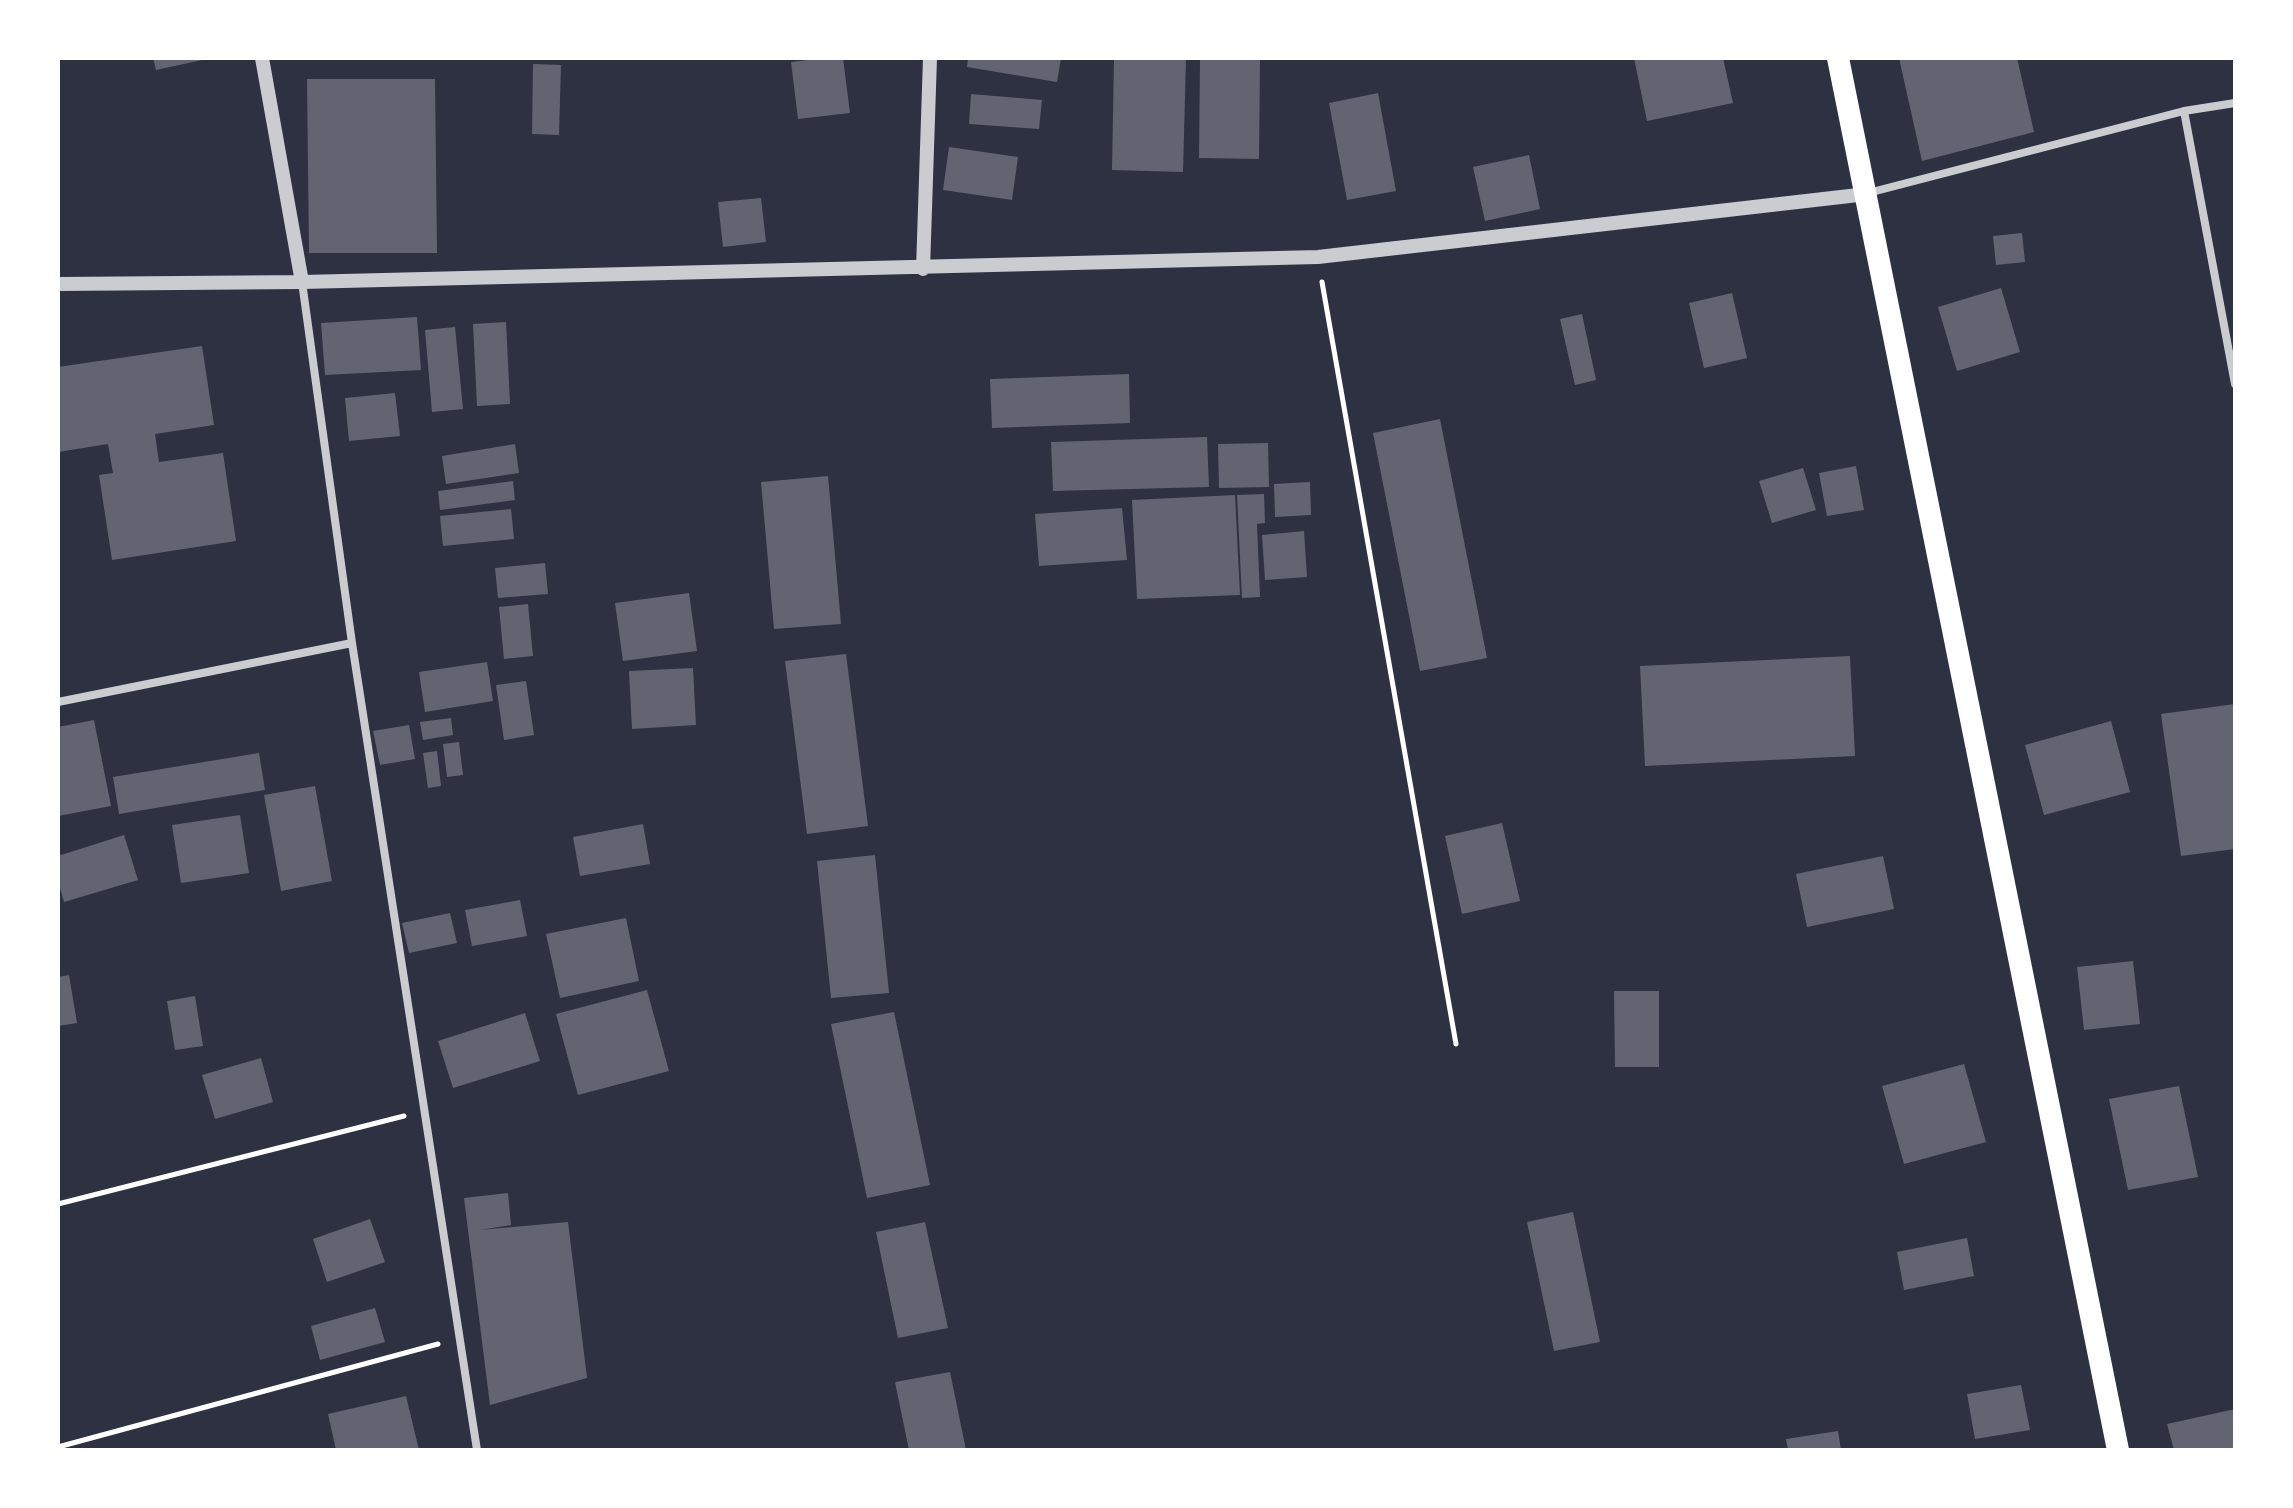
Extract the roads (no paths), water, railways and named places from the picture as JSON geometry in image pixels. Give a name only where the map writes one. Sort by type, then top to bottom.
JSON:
[{"type":"highway","points":[[1838,58],[2118,1450]]},
{"type":"street","points":[[262,58],[302,282],[352,643],[477,1450]]},
{"type":"street","points":[[923,269],[930,58]]},
{"type":"street","points":[[58,284],[923,269],[1318,257],[1867,194],[2184,111],[2235,103]]},
{"type":"street","points":[[2184,111],[2235,384]]},
{"type":"street","points":[[58,702],[352,643]]}]
